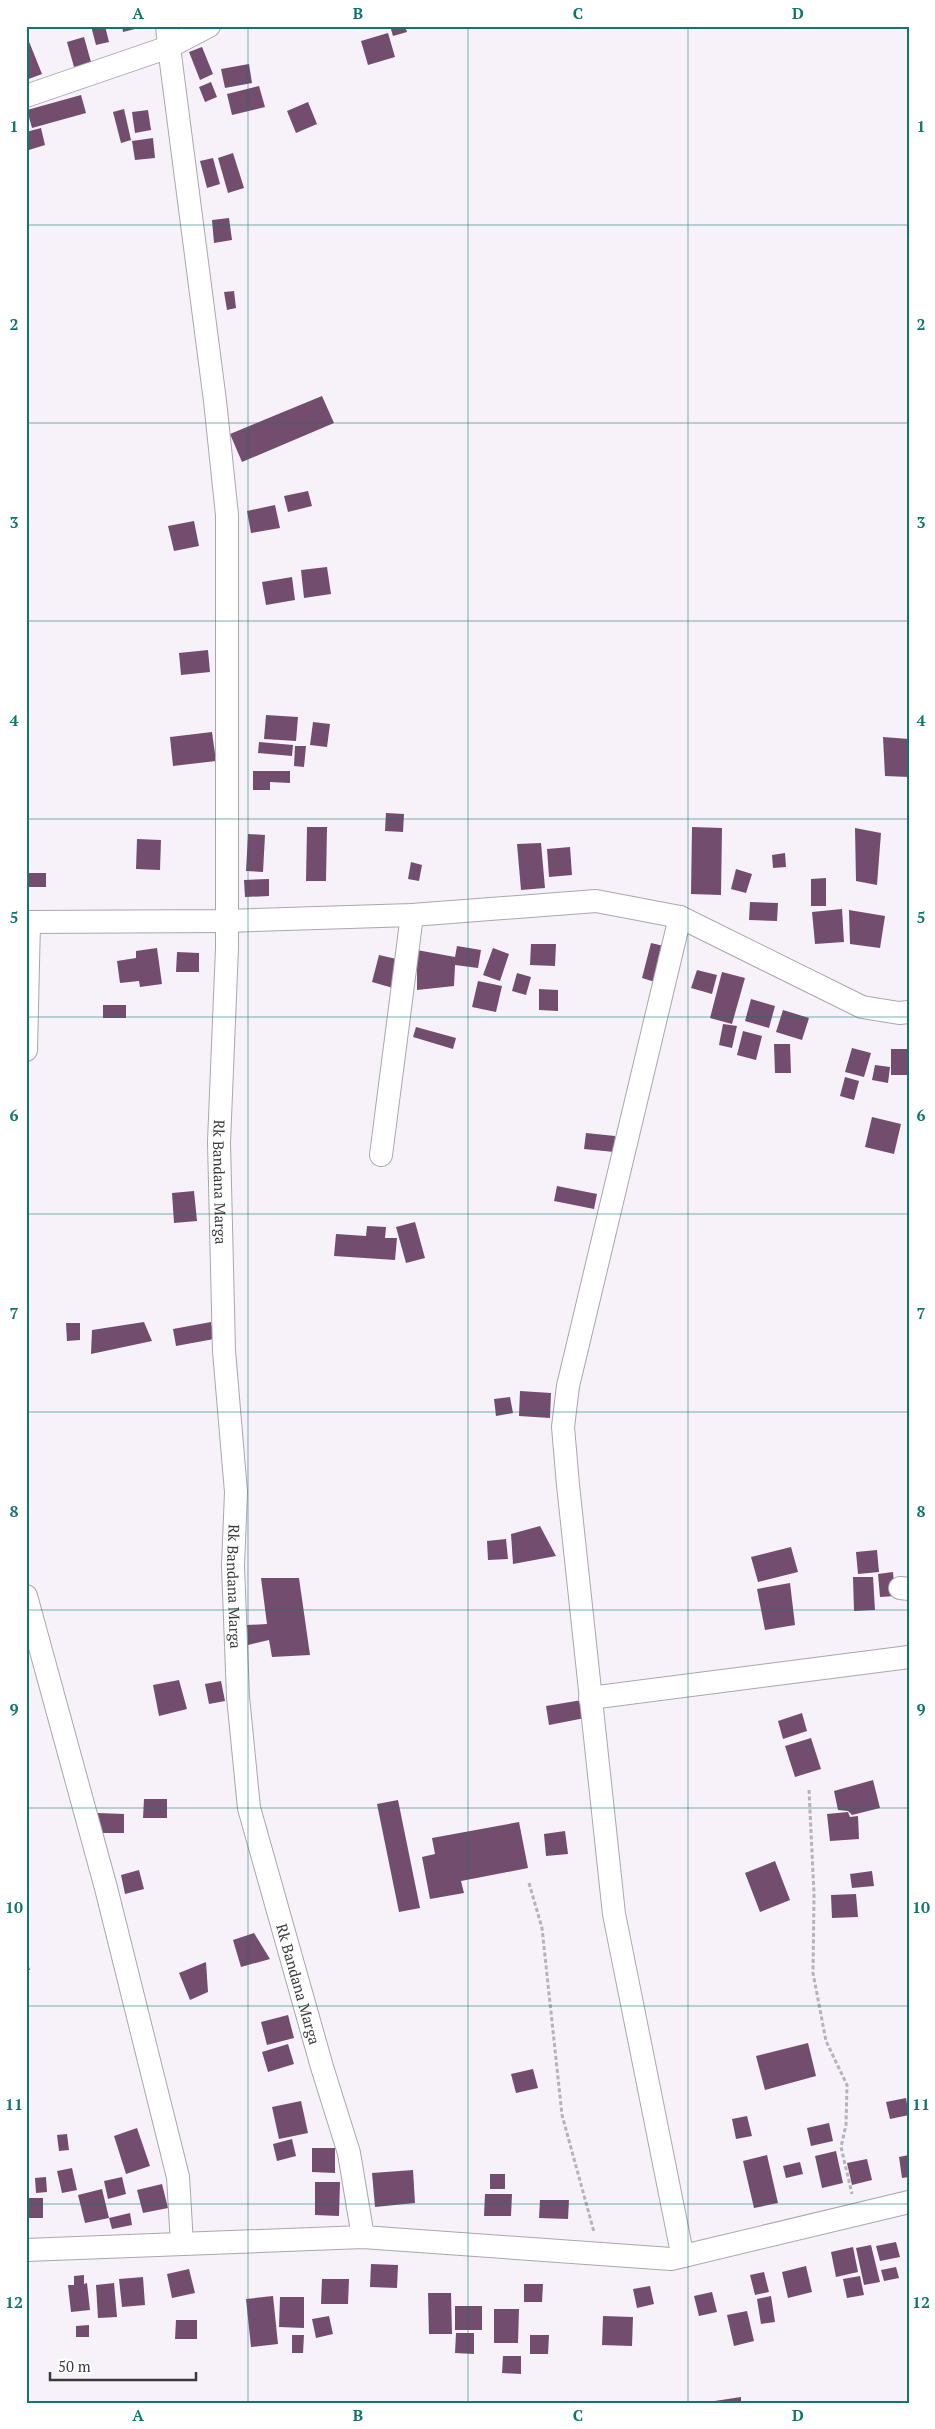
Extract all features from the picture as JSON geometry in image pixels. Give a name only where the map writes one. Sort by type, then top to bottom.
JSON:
[{"type":"street","points":[[26,96],[168,37],[208,26]]},
{"type":"street","name":"Rk Bandana Marga","points":[[168,37],[215,401],[227,515],[227,948],[219,1142],[224,1351],[236,1492],[233,1566],[235,1654],[249,1808],[322,2067],[349,2153],[363,2237]]},
{"type":"street","points":[[26,1050],[27,922],[226,921],[412,915],[596,901],[680,917],[862,1007],[899,1013],[909,1012]]},
{"type":"street","points":[[381,1155],[412,915]]},
{"type":"street","points":[[680,917],[568,1386],[563,1427],[614,1914],[684,2256]]},
{"type":"street","points":[[26,1596],[106,1888],[178,2177],[182,2244]]},
{"type":"street","points":[[590,1698],[909,1657]]},
{"type":"street","points":[[26,2250],[363,2237],[671,2259],[909,2202]]},
{"type":"path","points":[[809,1790],[814,1894],[813,1972],[826,2041],[847,2085],[846,2125],[841,2147],[847,2178],[858,2214]]},
{"type":"path","points":[[529,1883],[542,1928],[562,2115],[602,2254]]},
{"type":"building","points":[[91,26],[105,26],[109,42],[96,45]]},
{"type":"building","points":[[122,26],[143,26],[143,27],[123,32]]},
{"type":"building","points":[[390,26],[405,26],[407,32],[393,36]]},
{"type":"building","points":[[388,33],[395,57],[368,65],[361,41]]},
{"type":"building","points":[[84,37],[91,62],[74,67],[67,42]]},
{"type":"building","points":[[28,39],[42,74],[26,80],[26,40]]},
{"type":"building","points":[[202,47],[213,74],[200,80],[189,52]]},
{"type":"building","points":[[249,64],[252,83],[225,88],[221,69]]},
{"type":"building","points":[[211,82],[217,97],[205,102],[199,87]]},
{"type":"building","points":[[259,86],[265,107],[232,115],[227,94]]},
{"type":"building","points":[[81,95],[86,113],[32,128],[27,110]]},
{"type":"building","points":[[308,102],[317,124],[296,133],[287,111]]},
{"type":"building","points":[[124,109],[131,140],[121,143],[113,112]]},
{"type":"building","points":[[148,110],[151,130],[135,133],[132,112]]},
{"type":"building","points":[[41,128],[45,145],[29,150],[26,132]]},
{"type":"building","points":[[153,138],[155,158],[135,160],[132,141]]},
{"type":"building","points":[[233,153],[244,188],[228,193],[218,158]]},
{"type":"building","points":[[213,158],[220,184],[207,188],[200,161]]},
{"type":"building","points":[[229,218],[232,240],[214,243],[212,220]]},
{"type":"building","points":[[234,291],[236,308],[227,310],[224,292]]},
{"type":"building","points":[[322,396],[334,423],[242,462],[230,434]]},
{"type":"building","points":[[308,491],[312,506],[288,512],[284,496]]},
{"type":"building","points":[[275,505],[280,528],[251,533],[247,511]]},
{"type":"building","points":[[194,521],[199,546],[174,551],[168,526]]},
{"type":"building","points":[[327,567],[331,594],[304,598],[301,570]]},
{"type":"building","points":[[292,577],[295,600],[266,605],[262,582]]},
{"type":"building","points":[[208,650],[210,672],[181,675],[179,653]]},
{"type":"building","points":[[266,715],[298,717],[296,741],[264,739]]},
{"type":"building","points":[[313,722],[330,724],[327,747],[310,745]]},
{"type":"building","points":[[212,732],[216,761],[173,766],[170,737]]},
{"type":"building","points":[[883,737],[909,739],[909,777],[885,776]]},
{"type":"building","points":[[259,742],[293,745],[292,756],[258,753]]},
{"type":"building","points":[[295,746],[306,746],[304,767],[294,766]]},
{"type":"building","points":[[253,771],[290,771],[290,783],[270,782],[270,790],[253,790]]},
{"type":"building","points":[[386,813],[404,814],[403,832],[385,831]]},
{"type":"building","points":[[307,827],[327,827],[326,881],[306,881]]},
{"type":"building","points":[[692,827],[722,828],[721,895],[691,894]]},
{"type":"building","points":[[855,828],[881,833],[877,885],[856,881]]},
{"type":"building","points":[[248,834],[265,835],[263,872],[246,871]]},
{"type":"building","points":[[137,839],[161,840],[160,870],[136,869]]},
{"type":"building","points":[[541,843],[545,888],[521,890],[517,844]]},
{"type":"building","points":[[570,847],[572,875],[549,877],[547,849]]},
{"type":"building","points":[[785,853],[786,867],[773,868],[772,855]]},
{"type":"building","points":[[411,862],[422,865],[419,881],[408,879]]},
{"type":"building","points":[[736,869],[752,874],[746,893],[731,889]]},
{"type":"building","points":[[26,873],[46,873],[46,887],[26,887]]},
{"type":"building","points":[[826,878],[826,906],[811,906],[811,879]]},
{"type":"building","points":[[269,879],[269,896],[245,897],[244,880]]},
{"type":"building","points":[[750,902],[778,903],[777,921],[749,920]]},
{"type":"building","points":[[842,909],[844,942],[815,944],[812,912]]},
{"type":"building","points":[[849,910],[885,916],[880,948],[850,944]]},
{"type":"building","points":[[651,943],[664,946],[655,982],[642,978]]},
{"type":"building","points":[[531,944],[556,944],[555,966],[530,965]]},
{"type":"building","points":[[457,946],[481,950],[478,968],[455,965],[454,986],[417,990],[417,950],[455,957]]},
{"type":"building","points":[[157,948],[162,984],[140,987],[139,981],[120,983],[117,961],[136,958],[136,951]]},
{"type":"building","points":[[493,948],[509,954],[500,981],[483,975]]},
{"type":"building","points":[[177,952],[199,953],[199,972],[176,972]]},
{"type":"building","points":[[379,955],[401,960],[393,988],[372,982]]},
{"type":"building","points":[[697,970],[717,975],[712,994],[691,988]]},
{"type":"building","points":[[722,972],[745,978],[732,1024],[710,1018]]},
{"type":"building","points":[[517,973],[531,977],[526,995],[512,991]]},
{"type":"building","points":[[478,981],[502,986],[496,1012],[472,1007]]},
{"type":"building","points":[[539,989],[558,990],[558,1011],[539,1010]]},
{"type":"building","points":[[751,999],[775,1006],[769,1028],[745,1021]]},
{"type":"building","points":[[103,1005],[126,1005],[126,1018],[103,1018]]},
{"type":"building","points":[[783,1010],[809,1018],[802,1040],[776,1032]]},
{"type":"building","points":[[723,1024],[737,1026],[732,1048],[719,1045]]},
{"type":"building","points":[[416,1027],[456,1038],[453,1049],[413,1037]]},
{"type":"building","points":[[743,1031],[762,1036],[756,1060],[737,1055]]},
{"type":"building","points":[[774,1044],[790,1044],[791,1073],[775,1073]]},
{"type":"building","points":[[852,1048],[871,1053],[864,1077],[845,1072]]},
{"type":"building","points":[[891,1049],[909,1049],[909,1075],[891,1075]]},
{"type":"building","points":[[875,1065],[890,1067],[888,1083],[872,1080]]},
{"type":"building","points":[[845,1077],[859,1081],[854,1100],[840,1096]]},
{"type":"building","points":[[872,1117],[901,1124],[894,1154],[865,1147]]},
{"type":"building","points":[[586,1133],[615,1136],[614,1152],[584,1149]]},
{"type":"building","points":[[557,1186],[597,1194],[594,1209],[554,1201]]},
{"type":"building","points":[[194,1191],[197,1221],[174,1223],[172,1193]]},
{"type":"building","points":[[415,1222],[425,1258],[406,1263],[396,1227]]},
{"type":"building","points":[[367,1226],[386,1227],[385,1238],[397,1238],[395,1260],[334,1256],[336,1234],[366,1236]]},
{"type":"building","points":[[144,1322],[152,1341],[91,1354],[92,1330]]},
{"type":"building","points":[[211,1322],[214,1339],[176,1346],[173,1329]]},
{"type":"building","points":[[66,1323],[80,1323],[80,1340],[67,1341]]},
{"type":"building","points":[[520,1391],[551,1393],[550,1418],[519,1416]]},
{"type":"building","points":[[510,1397],[513,1413],[496,1416],[494,1399]]},
{"type":"building","points":[[540,1526],[556,1556],[513,1564],[511,1534]]},
{"type":"building","points":[[506,1539],[508,1559],[488,1560],[487,1541]]},
{"type":"building","points":[[791,1547],[798,1572],[758,1582],[751,1557]]},
{"type":"building","points":[[877,1550],[879,1572],[858,1574],[856,1552]]},
{"type":"building","points":[[893,1572],[895,1596],[880,1597],[878,1574]]},
{"type":"building","points":[[853,1577],[873,1577],[875,1610],[854,1611]]},
{"type":"building","points":[[261,1578],[299,1578],[310,1655],[272,1657],[269,1640],[248,1645],[247,1625],[267,1624]]},
{"type":"building","points":[[790,1583],[795,1625],[765,1630],[757,1589]]},
{"type":"building","points":[[179,1680],[187,1709],[159,1716],[153,1685]]},
{"type":"building","points":[[221,1681],[225,1701],[209,1704],[205,1684]]},
{"type":"building","points":[[582,1700],[585,1718],[549,1725],[546,1706]]},
{"type":"building","points":[[802,1713],[807,1731],[783,1739],[778,1721]]},
{"type":"building","points":[[811,1738],[821,1769],[795,1777],[785,1746]]},
{"type":"building","points":[[873,1780],[880,1808],[852,1815],[848,1811],[838,1810],[834,1791]]},
{"type":"building","points":[[144,1799],[167,1799],[167,1818],[143,1818]]},
{"type":"building","points":[[398,1800],[420,1908],[399,1912],[377,1804]]},
{"type":"building","points":[[848,1812],[850,1817],[858,1816],[859,1839],[830,1841],[827,1814]]},
{"type":"building","points":[[98,1813],[124,1814],[124,1833],[98,1833]]},
{"type":"building","points":[[519,1822],[528,1868],[461,1881],[464,1893],[430,1899],[422,1857],[435,1854],[432,1838]]},
{"type":"building","points":[[565,1831],[568,1854],[546,1856],[544,1834]]},
{"type":"building","points":[[775,1861],[790,1900],[760,1912],[745,1873]]},
{"type":"building","points":[[139,1870],[144,1889],[125,1894],[121,1875]]},
{"type":"building","points":[[872,1871],[874,1886],[852,1888],[850,1874]]},
{"type":"building","points":[[856,1894],[858,1917],[832,1918],[831,1895]]},
{"type":"building","points":[[254,1933],[270,1959],[241,1967],[233,1940]]},
{"type":"building","points":[[26,1958],[30,1970],[26,1970]]},
{"type":"building","points":[[206,1962],[208,1992],[190,2000],[179,1973]]},
{"type":"building","points":[[288,2015],[294,2038],[267,2045],[261,2022]]},
{"type":"building","points":[[808,2043],[816,2076],[765,2090],[756,2056]]},
{"type":"building","points":[[288,2044],[294,2064],[268,2072],[262,2052]]},
{"type":"building","points":[[533,2069],[538,2088],[516,2093],[511,2074]]},
{"type":"building","points":[[906,2098],[909,2115],[890,2119],[886,2102]]},
{"type":"building","points":[[301,2101],[308,2133],[279,2139],[272,2107]]},
{"type":"building","points":[[747,2116],[752,2136],[736,2139],[732,2119]]},
{"type":"building","points":[[829,2123],[833,2141],[811,2146],[807,2128]]},
{"type":"building","points":[[137,2128],[150,2166],[126,2174],[114,2136]]},
{"type":"building","points":[[67,2134],[69,2150],[59,2151],[57,2135]]},
{"type":"building","points":[[292,2139],[296,2156],[277,2161],[273,2144]]},
{"type":"building","points":[[312,2148],[335,2148],[335,2173],[312,2172]]},
{"type":"building","points":[[836,2151],[843,2183],[822,2188],[815,2156]]},
{"type":"building","points":[[767,2155],[778,2203],[754,2208],[743,2161]]},
{"type":"building","points":[[909,2155],[909,2177],[902,2178],[899,2157]]},
{"type":"building","points":[[867,2159],[872,2180],[852,2185],[847,2163]]},
{"type":"building","points":[[800,2162],[803,2174],[786,2178],[783,2166]]},
{"type":"building","points":[[72,2168],[77,2190],[62,2193],[57,2171]]},
{"type":"building","points":[[413,2170],[415,2203],[375,2207],[372,2173]]},
{"type":"building","points":[[490,2174],[505,2174],[505,2189],[490,2189]]},
{"type":"building","points":[[46,2177],[47,2192],[36,2193],[35,2178]]},
{"type":"building","points":[[122,2177],[126,2194],[108,2199],[104,2181]]},
{"type":"building","points":[[315,2182],[340,2182],[339,2216],[315,2215]]},
{"type":"building","points":[[162,2184],[168,2208],[143,2213],[137,2190]]},
{"type":"building","points":[[102,2189],[109,2218],[85,2223],[78,2195]]},
{"type":"building","points":[[485,2194],[512,2194],[511,2216],[484,2216]]},
{"type":"building","points":[[26,2198],[43,2198],[43,2218],[26,2218]]},
{"type":"building","points":[[540,2200],[569,2200],[568,2219],[539,2218]]},
{"type":"building","points":[[130,2213],[132,2225],[112,2229],[109,2218]]},
{"type":"building","points":[[896,2242],[900,2257],[880,2261],[876,2246]]},
{"type":"building","points":[[871,2245],[880,2282],[864,2285],[856,2248]]},
{"type":"building","points":[[853,2247],[858,2272],[836,2277],[831,2252]]},
{"type":"building","points":[[371,2264],[398,2265],[397,2288],[370,2287]]},
{"type":"building","points":[[806,2266],[812,2292],[788,2298],[782,2272]]},
{"type":"building","points":[[896,2267],[899,2278],[884,2281],[881,2270]]},
{"type":"building","points":[[189,2269],[195,2293],[172,2298],[167,2274]]},
{"type":"building","points":[[764,2272],[769,2292],[755,2295],[750,2275]]},
{"type":"building","points":[[84,2275],[84,2284],[87,2283],[90,2310],[71,2312],[68,2285],[74,2285],[74,2276]]},
{"type":"building","points":[[860,2276],[864,2295],[847,2298],[843,2279]]},
{"type":"building","points":[[143,2277],[145,2305],[122,2307],[119,2279]]},
{"type":"building","points":[[322,2279],[349,2279],[348,2304],[321,2304]]},
{"type":"building","points":[[114,2283],[117,2317],[98,2318],[96,2285]]},
{"type":"building","points":[[524,2284],[543,2284],[542,2302],[524,2302]]},
{"type":"building","points":[[650,2286],[654,2304],[637,2308],[633,2289]]},
{"type":"building","points":[[712,2292],[717,2312],[699,2316],[694,2296]]},
{"type":"building","points":[[428,2293],[451,2293],[452,2334],[429,2334]]},
{"type":"building","points":[[273,2296],[278,2344],[251,2347],[246,2299]]},
{"type":"building","points":[[771,2296],[775,2322],[761,2324],[757,2299]]},
{"type":"building","points":[[280,2297],[304,2297],[304,2328],[279,2327]]},
{"type":"building","points":[[455,2306],[482,2306],[482,2330],[455,2330]]},
{"type":"building","points":[[494,2309],[519,2309],[518,2343],[494,2343]]},
{"type":"building","points":[[747,2311],[754,2341],[734,2346],[727,2315]]},
{"type":"building","points":[[329,2316],[333,2334],[316,2338],[312,2319]]},
{"type":"building","points":[[603,2316],[633,2317],[632,2346],[602,2345]]},
{"type":"building","points":[[176,2320],[197,2320],[197,2339],[175,2339]]},
{"type":"building","points":[[89,2325],[89,2337],[76,2337],[76,2326]]},
{"type":"building","points":[[456,2333],[474,2333],[474,2354],[455,2353]]},
{"type":"building","points":[[292,2335],[304,2335],[303,2353],[292,2353]]},
{"type":"building","points":[[530,2335],[549,2335],[548,2354],[530,2354]]},
{"type":"building","points":[[503,2356],[521,2356],[521,2374],[502,2373]]},
{"type":"building","points":[[741,2397],[741,2403],[708,2403],[708,2402]]}]
